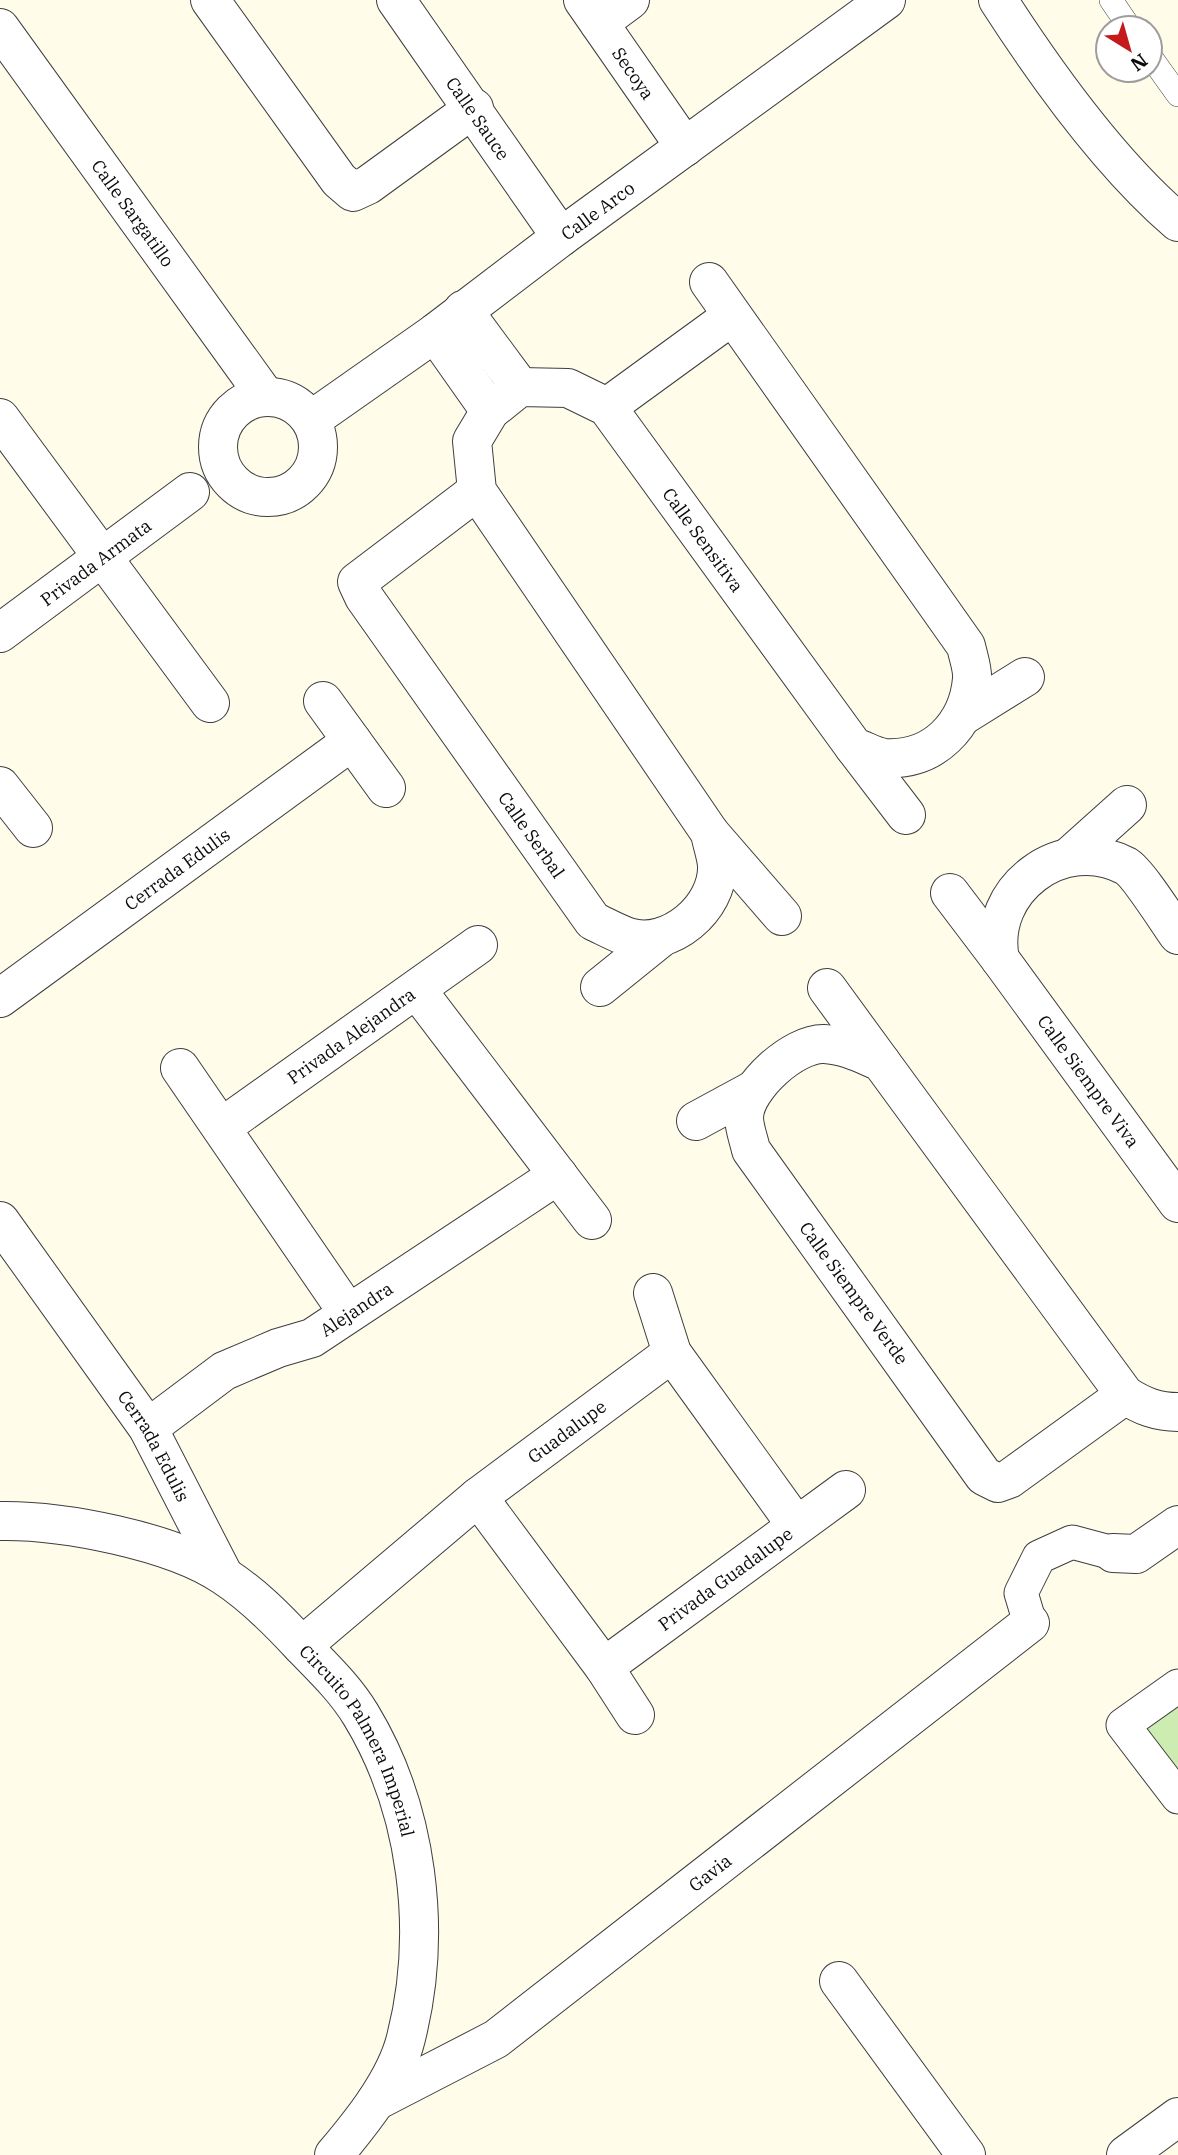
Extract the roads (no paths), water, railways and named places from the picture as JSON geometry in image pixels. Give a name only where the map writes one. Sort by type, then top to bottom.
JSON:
[{"type":"street","points":[[210,0],[339,180],[353,192],[368,185],[474,108]]},
{"type":"street","name":"Calle Sauce","points":[[396,0],[474,108],[561,237]]},
{"type":"street","points":[[591,12],[630,0]]},
{"type":"street","name":"Calle Arco","points":[[311,420],[449,322],[886,0]]},
{"type":"street","points":[[998,0],[1048,78],[1156,203],[1178,222]]},
{"type":"street","name":"Secoya","points":[[591,12],[685,146]]},
{"type":"street","name":"Calle Sargatillo","points":[[0,28],[266,397]]},
{"type":"street","points":[[709,282],[966,646],[973,676],[955,727]]},
{"type":"street","points":[[607,407],[733,316]]},
{"type":"street","points":[[449,322],[506,399],[472,441],[477,491],[710,833],[782,916]]},
{"type":"street","name":"Calle Sensitiva","points":[[506,399],[568,388],[607,407],[906,815]]},
{"type":"street","points":[[266,397],[283,399],[299,407],[311,420],[317,435],[318,452],[314,468],[304,482],[291,492],[273,498],[255,496],[239,489],[227,477],[219,460],[218,442],[223,425],[234,411],[249,401],[266,397]]},
{"type":"street","points":[[0,418],[210,703]]},
{"type":"street","name":"Calle Serbal","points":[[477,491],[357,582],[364,597],[593,921],[630,938],[662,937]]},
{"type":"street","name":"Privada Armata","points":[[0,633],[190,492]]},
{"type":"street","points":[[854,747],[884,758],[923,753],[1025,677]]},
{"type":"street","points":[[323,701],[386,788]]},
{"type":"street","name":"Cerrada Edulis","points":[[0,998],[352,741]]},
{"type":"street","points":[[0,786],[33,828]]},
{"type":"street","points":[[1000,960],[997,944],[999,924],[1016,889],[1031,875],[1069,857],[1127,804]]},
{"type":"street","points":[[600,987],[662,937],[687,924],[709,900],[717,867],[710,833]]},
{"type":"street","points":[[1069,857],[1089,856],[1129,867],[1178,935]]},
{"type":"street","name":"Calle Siempre Viva","points":[[950,894],[1178,1203]]},
{"type":"street","name":"Privada Alejandra","points":[[222,1127],[478,945]]},
{"type":"street","name":"Calle Siempre Verde","points":[[827,988],[1125,1395],[1142,1406],[1163,1412],[1178,1412]]},
{"type":"street","points":[[417,989],[592,1220]]},
{"type":"street","name":"Calle Siempre Verde","points":[[881,1062],[851,1048],[820,1044],[779,1061],[755,1089],[744,1116],[751,1150],[984,1476],[998,1483],[1009,1479],[1125,1395]]},
{"type":"street","points":[[180,1068],[348,1313]]},
{"type":"street","name":"Calle Siempre Verde","points":[[696,1121],[755,1089]]},
{"type":"street","name":"Alejandra","points":[[148,1427],[224,1371],[278,1348],[312,1338],[558,1175]]},
{"type":"street","name":"Cerrada Edulis","points":[[0,1220],[148,1427],[223,1574]]},
{"type":"street","points":[[653,1293],[672,1353],[796,1525]]},
{"type":"street","name":"Guadalupe","points":[[302,1646],[478,1497],[672,1353]]},
{"type":"street","name":"Privada Guadalupe","points":[[604,1667],[846,1490]]},
{"type":"street","points":[[478,1497],[604,1667],[635,1715]]},
{"type":"street","name":"Circuito Palmera Imperial","points":[[0,1521],[37,1520],[163,1547],[223,1574],[273,1613],[302,1646],[319,1660],[360,1714],[392,1775],[410,1838],[418,1906],[415,1972],[406,2040],[352,2148]]},
{"type":"street","points":[[1030,1623],[1021,1593],[1039,1557],[1072,1542],[1113,1553],[1136,1554],[1178,1525]]},
{"type":"street","name":"Gavia","points":[[376,2101],[496,2039],[1030,1623]]},
{"type":"street","points":[[1178,1686],[1123,1725],[1178,1797]]},
{"type":"street","points":[[839,1981],[966,2155]]},
{"type":"street","points":[[1126,2155],[1178,2117]]},
{"type":"lane","points":[[1164,76],[1178,95]]}]
